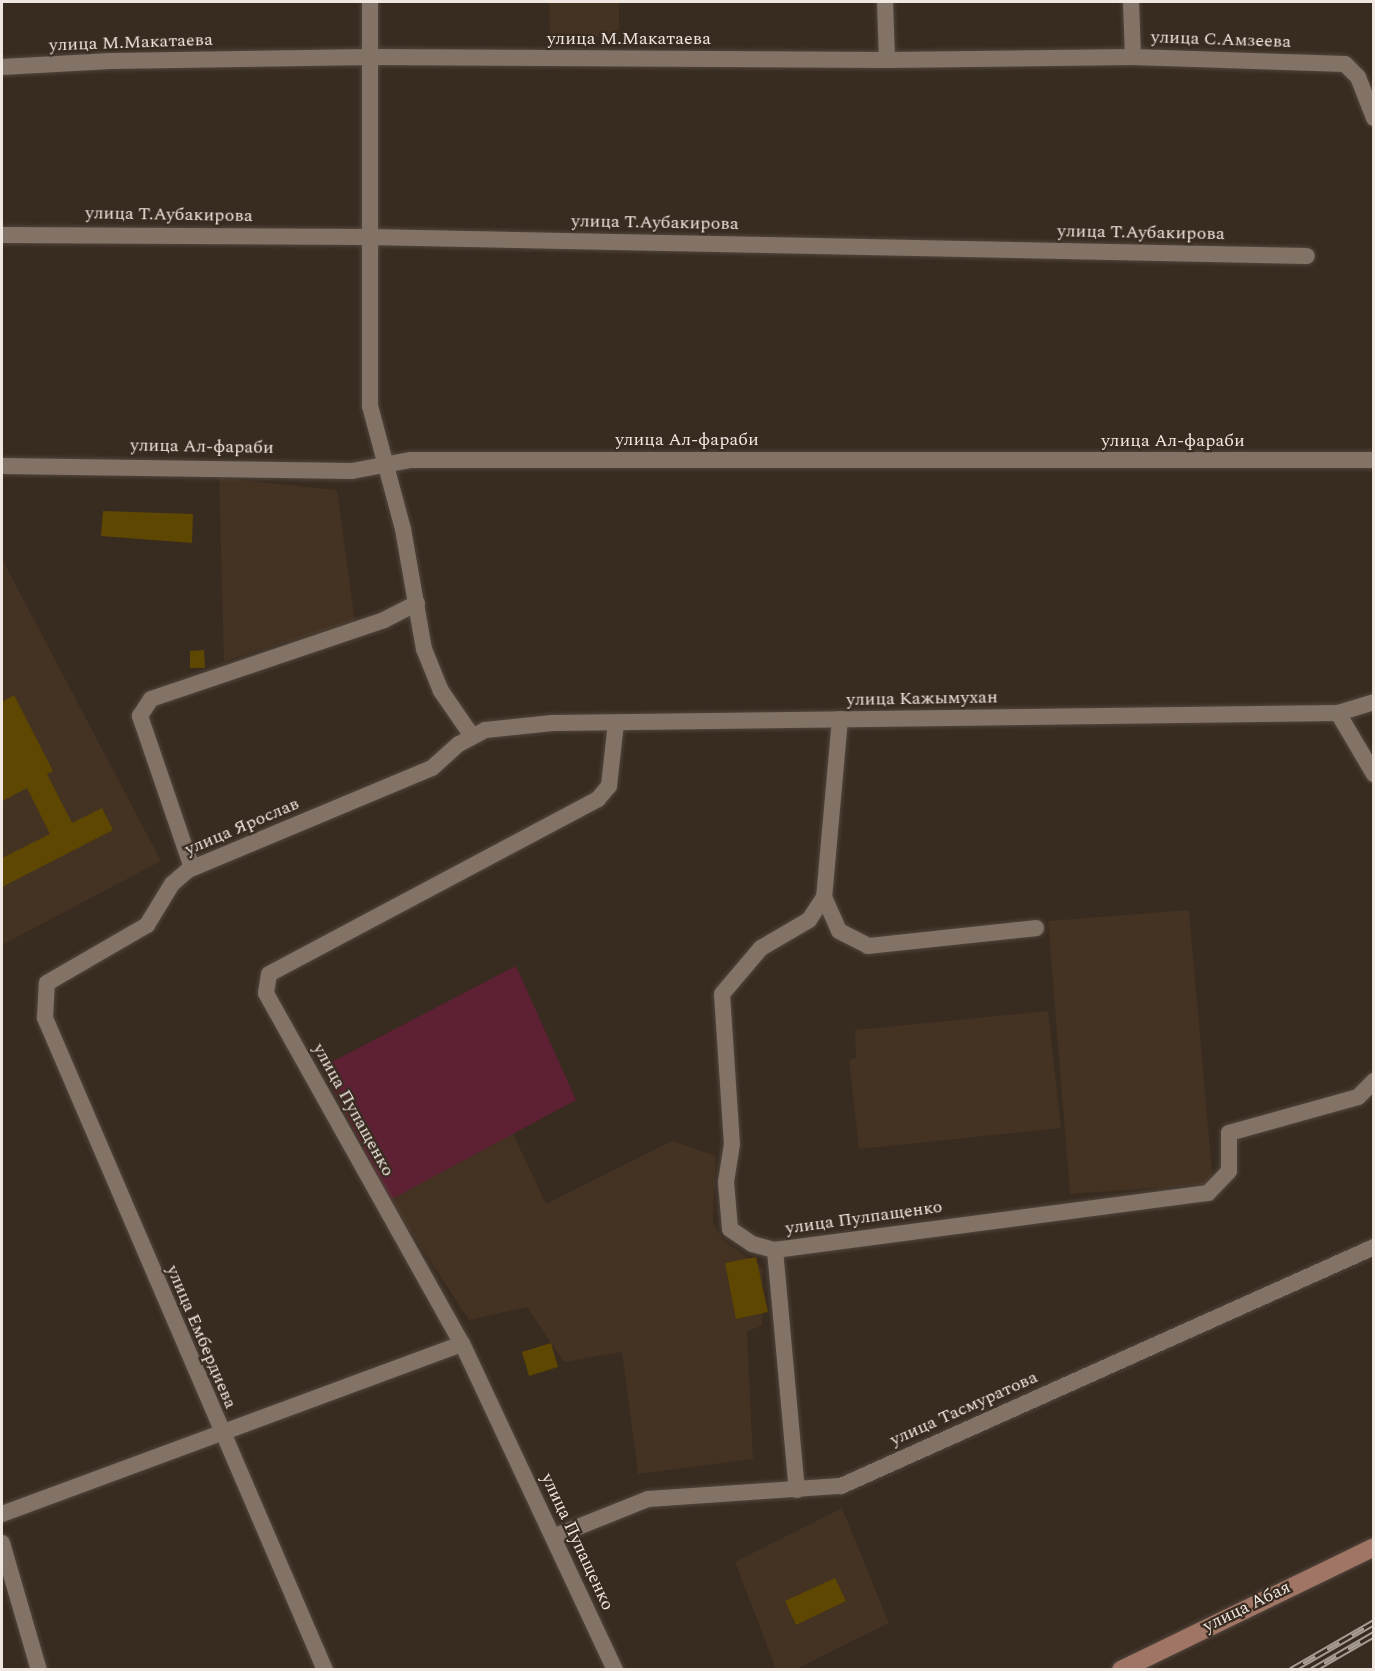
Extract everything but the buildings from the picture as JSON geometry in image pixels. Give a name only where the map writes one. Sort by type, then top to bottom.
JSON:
[{"type":"main road","name":"улица Абая","points":[[1121,1670],[1374,1547]]},
{"type":"street","points":[[370,2],[370,406],[387,464],[417,603],[424,649],[441,691],[472,736]]},
{"type":"street","points":[[885,2],[887,60]]},
{"type":"street","name":"улица С.Амзеева","points":[[1131,2],[1133,57],[1344,64],[1358,77],[1374,118]]},
{"type":"street","name":"улица М.Макатаева","points":[[2,68],[111,61],[370,57],[887,60],[1133,57]]},
{"type":"street","name":"улица Т.Аубакирова","points":[[2,235],[369,237],[1307,256]]},
{"type":"street","name":"улица Ал-фараби","points":[[2,466],[351,471],[420,460],[1374,460]]},
{"type":"street","points":[[192,868],[140,716],[152,699],[384,620],[417,603]]},
{"type":"street","name":"улица Кажымухан","points":[[507,727],[840,719],[1338,714],[1374,702]]},
{"type":"street","points":[[1338,714],[1374,774]]},
{"type":"street","points":[[840,719],[824,897],[839,931],[867,946],[1036,928]]},
{"type":"street","name":"улица Пупащенко","points":[[615,1670],[462,1344],[266,993],[269,974],[598,799],[609,786],[616,723]]},
{"type":"street","name":"улица Ярослав","points":[[45,1017],[47,983],[147,925],[172,884],[192,868],[432,768],[472,736],[507,727]]},
{"type":"street","name":"улица Пулпащенко","points":[[824,897],[809,920],[761,948],[722,994],[732,1144],[726,1182],[730,1228],[752,1244],[775,1250],[1208,1193],[1229,1171],[1229,1133],[1358,1096],[1374,1082]]},
{"type":"street","name":"улица Ембердиева","points":[[45,1017],[221,1434],[325,1670]]},
{"type":"street","name":"улица Тасмуратова","points":[[553,1537],[648,1499],[842,1486],[1374,1246]]},
{"type":"street","points":[[775,1250],[797,1490]]},
{"type":"street","points":[[2,1514],[462,1344]]},
{"type":"street","points":[[2,1543],[39,1670]]},
{"type":"shaded area","points":[[549,2],[619,2],[619,36],[550,37]]},
{"type":"shaded area","points":[[219,478],[337,490],[355,621],[224,661]]},
{"type":"shaded area","points":[[2,559],[161,861],[2,945]]},
{"type":"shaded area","points":[[1189,910],[1213,1184],[1070,1194],[1048,921]]},
{"type":"shaded area","points":[[516,966],[576,1100],[390,1200],[322,1067]]},
{"type":"shaded area","points":[[1048,1011],[1061,1128],[859,1149],[849,1060],[856,1058],[855,1030]]},
{"type":"shaded area","points":[[513,1134],[546,1204],[672,1141],[716,1156],[713,1223],[724,1241],[763,1268],[762,1326],[747,1331],[753,1459],[638,1474],[622,1352],[564,1362],[527,1307],[469,1320],[390,1200]]},
{"type":"shaded area","points":[[842,1508],[889,1623],[796,1669],[776,1669],[735,1562]]},
{"type":"railway","points":[[1291,1670],[1374,1622]]},
{"type":"railway","points":[[1312,1670],[1374,1634]]}]
